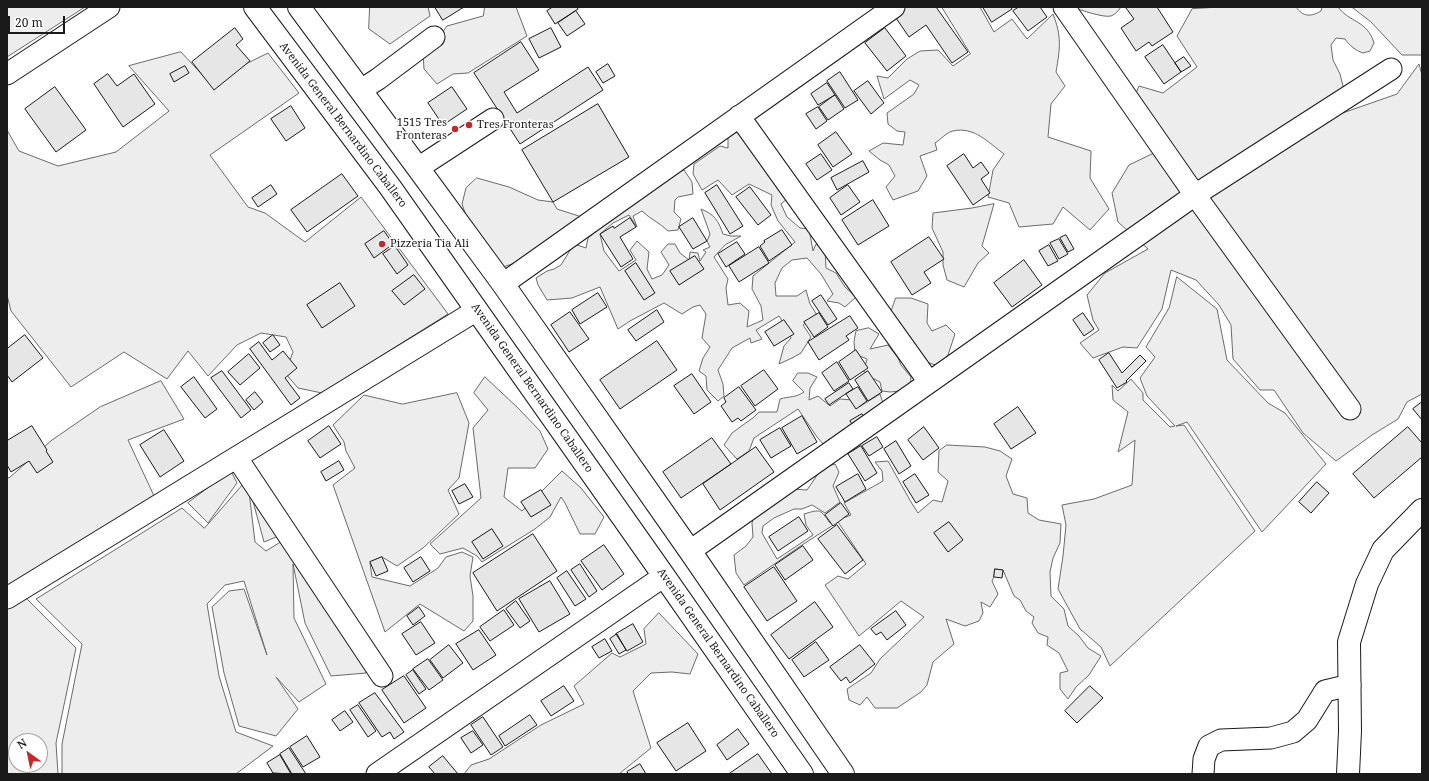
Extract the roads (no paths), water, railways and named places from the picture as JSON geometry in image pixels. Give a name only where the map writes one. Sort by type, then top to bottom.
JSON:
[{"type":"main road","name":"Avenida General Bernardino Caballero","points":[[255,7],[390,187],[802,774]]},
{"type":"main road","points":[[299,7],[503,284],[690,551],[843,774]]},
{"type":"main road","points":[[1348,774],[1350,732],[1349,642],[1367,584],[1383,550],[1422,510]]},
{"type":"street","points":[[7,74],[109,7]]},
{"type":"street","points":[[1064,7],[1194,195],[1350,409]]},
{"type":"street","points":[[503,284],[885,11]]},
{"type":"street","points":[[361,90],[434,37]]},
{"type":"street","points":[[690,551],[1194,195],[1391,69]]},
{"type":"street","points":[[739,116],[929,382]]},
{"type":"street","points":[[418,168],[493,119]]},
{"type":"street","points":[[7,598],[477,310]]},
{"type":"street","points":[[236,458],[382,676]]},
{"type":"street","points":[[377,774],[664,576]]},
{"type":"street","points":[[1202,774],[1204,759],[1209,746],[1220,740],[1271,738],[1293,732],[1307,720],[1325,691],[1350,685]]},
{"type":"place","name":"Tres Fronteras","points":[[469,125]]},
{"type":"place","name":"1515 Tres Fronteras","points":[[455,129]]},
{"type":"place","name":"Pizzeria Tia Ali","points":[[382,244]]}]
